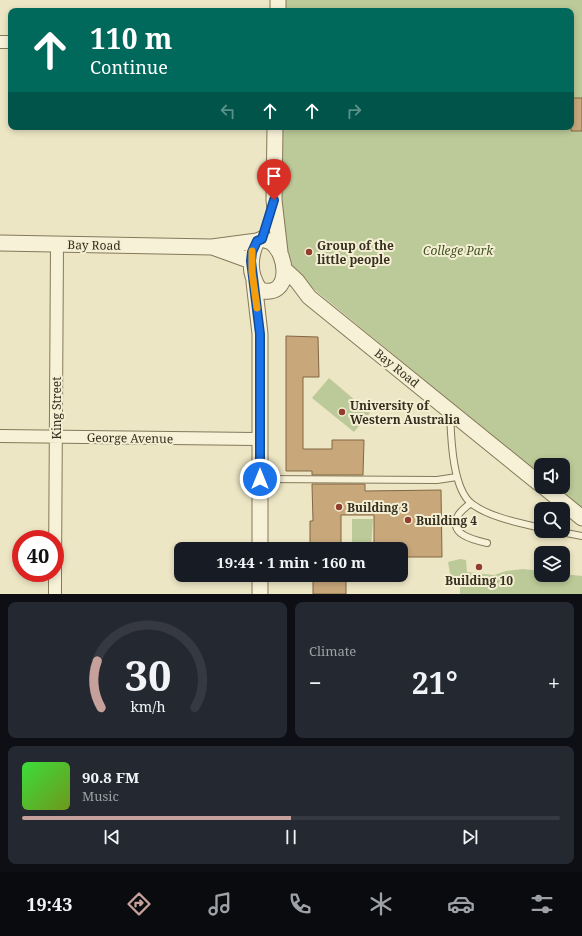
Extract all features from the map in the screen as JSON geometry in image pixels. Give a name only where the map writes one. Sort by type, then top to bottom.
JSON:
[{"type":"street","points":[[260,334],[273,291],[283,281],[284,269],[280,252],[274,200],[276,130]]},
{"type":"street","points":[[260,542],[260,334],[251,261],[252,252],[260,240],[274,200]]},
{"type":"street","points":[[260,240],[271,242],[280,252]]},
{"type":"street","name":"Bay Road","points":[[0,243],[212,247],[260,240]]},
{"type":"street","name":"King Street","points":[[55,530],[57,244]]},
{"type":"street","name":"Bay Road","points":[[212,247],[251,261]]},
{"type":"street","name":"Bay Road","points":[[284,269],[297,281],[309,297],[534,479]]},
{"type":"street","points":[[254,282],[260,290],[273,291]]},
{"type":"street","name":"Bay Road","points":[[273,291],[292,291],[309,297]]},
{"type":"street","name":"George Avenue","points":[[0,436],[260,440]]},
{"type":"street","points":[[553,494],[582,518]]},
{"type":"street","name":"King Street","points":[[55,582],[55,594]]},
{"type":"street","points":[[260,582],[260,594]]},
{"type":"lane","points":[[450,411],[454,462],[457,477],[471,503],[483,510],[518,523],[534,526]]},
{"type":"lane","points":[[260,479],[437,480],[457,477]]},
{"type":"lane","points":[[471,503],[459,514],[456,525],[459,532],[467,538],[487,543]]},
{"type":"lane","points":[[570,534],[582,536]]},
{"type":"green space","name":"College Park","points":[[286,0],[582,0],[582,510],[563,494],[570,494],[570,458],[534,458],[534,470],[304,281],[288,264],[283,229],[282,193],[283,130],[574,130],[574,8],[286,8]]},
{"type":"green space","points":[[329,378],[370,413],[354,432],[312,398]]},
{"type":"green space","points":[[352,519],[373,519],[371,542],[352,542]]},
{"type":"green space","points":[[460,559],[466,560],[467,572],[494,575],[506,571],[523,569],[534,570],[534,582],[570,582],[570,575],[582,576],[582,594],[460,594],[460,586],[451,579],[448,562]]},
{"type":"building","points":[[574,98],[582,98],[582,131],[571,131],[574,130]]},
{"type":"building","points":[[286,336],[318,337],[319,377],[303,377],[303,449],[332,449],[332,440],[364,440],[363,475],[312,475],[312,471],[286,471]]},
{"type":"building","points":[[312,484],[365,484],[365,491],[441,490],[442,557],[408,557],[408,542],[374,542],[374,515],[341,515],[341,542],[310,542],[310,521],[313,521]]},
{"type":"building","points":[[313,582],[346,582],[346,594],[313,594]]},
{"type":"slow traffic","points":[[252,251],[251,261],[257,308]]},
{"type":"place","name":"Group of the little people","points":[[309,252]]},
{"type":"place","name":"University of Western Australia","points":[[342,412]]},
{"type":"place","name":"Building 3","points":[[339,507]]},
{"type":"place","name":"Building 4","points":[[408,520]]},
{"type":"place","name":"Building 10","points":[[479,567]]},
{"type":"route","points":[[260,479],[260,334],[251,261],[252,252],[257,241],[262,239],[274,200]]}]
